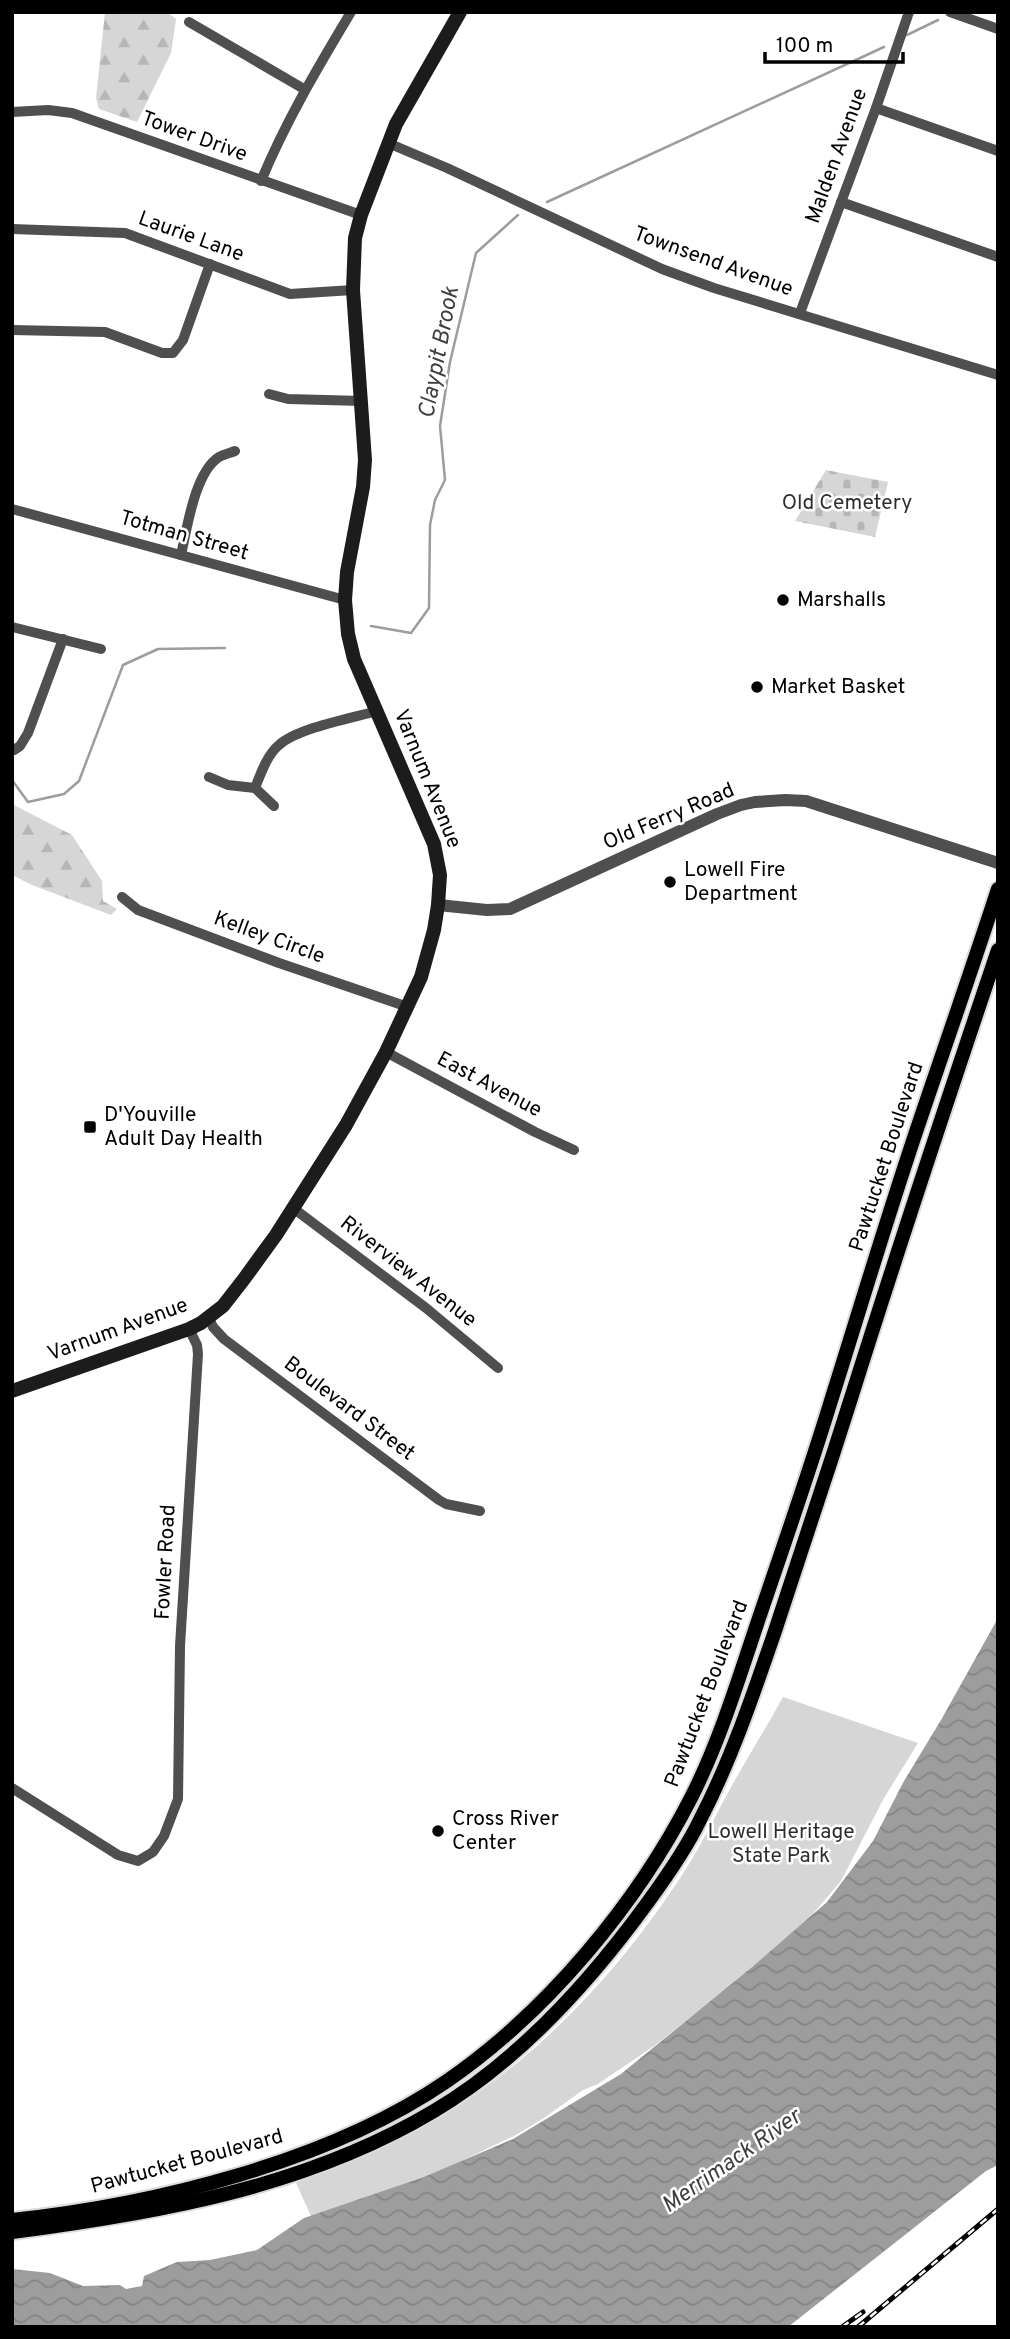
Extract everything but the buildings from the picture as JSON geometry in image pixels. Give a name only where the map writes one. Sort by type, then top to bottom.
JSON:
[{"type":"main road","name":"Varnum Avenue","points":[[12,1391],[189,1329],[209,1318],[234,1293],[293,1208],[355,1109],[408,1007],[427,959],[438,905],[440,874],[434,844],[350,646],[345,600],[346,572],[363,487],[365,460],[353,290],[355,238],[388,144],[396,124],[460,12]]},
{"type":"main road","name":"Pawtucket Boulevard","points":[[12,2220],[102,2207],[223,2179],[342,2138],[396,2112],[445,2082],[489,2050],[572,1969],[642,1881],[693,1793],[737,1686],[809,1470],[919,1122],[951,1035],[998,889]]},
{"type":"main road","name":"Pawtucket Boulevard","points":[[12,2232],[90,2222],[183,2204],[307,2170],[373,2145],[437,2110],[490,2073],[544,2024],[625,1934],[670,1872],[700,1821],[741,1726],[805,1543],[929,1155],[998,950]]},
{"type":"street","points":[[261,181],[304,89],[351,12]]},
{"type":"street","name":"Malden Avenue","points":[[800,313],[909,12]]},
{"type":"street","points":[[950,12],[998,29]]},
{"type":"street","points":[[189,22],[304,89]]},
{"type":"street","points":[[876,108],[998,151]]},
{"type":"street","name":"Tower Drive","points":[[12,112],[48,110],[72,113],[361,215]]},
{"type":"street","name":"Townsend Avenue","points":[[388,144],[447,168],[662,269],[714,288],[998,374]]},
{"type":"street","points":[[841,202],[998,257]]},
{"type":"street","name":"Laurie Lane","points":[[12,229],[125,233],[290,294],[353,290]]},
{"type":"street","points":[[12,330],[104,332],[162,354],[173,353],[183,340],[210,264]]},
{"type":"street","points":[[269,394],[288,399],[362,401]]},
{"type":"street","points":[[181,555],[189,518],[206,469],[220,456],[235,451]]},
{"type":"street","name":"Totman Street","points":[[12,509],[345,600]]},
{"type":"street","points":[[12,626],[101,649]]},
{"type":"street","points":[[14,750],[28,733],[63,639]]},
{"type":"street","points":[[255,788],[265,763],[278,745],[295,735],[377,711]]},
{"type":"street","points":[[209,776],[228,785],[255,788],[274,806]]},
{"type":"street","name":"Old Ferry Road","points":[[438,905],[487,910],[510,909],[717,814],[741,805],[785,800],[806,801],[835,809],[998,863]]},
{"type":"street","name":"Kelley Circle","points":[[122,897],[138,910],[279,963],[408,1007]]},
{"type":"street","name":"East Avenue","points":[[386,1052],[574,1150]]},
{"type":"street","name":"Riverview Avenue","points":[[293,1208],[426,1308],[498,1368]]},
{"type":"street","name":"Boulevard Street","points":[[209,1318],[213,1328],[223,1339],[439,1500],[480,1511]]},
{"type":"street","name":"Fowler Road","points":[[12,1788],[118,1855],[138,1861],[153,1852],[164,1836],[178,1799],[180,1646],[198,1378],[198,1350],[189,1329]]},
{"type":"green space","points":[[105,12],[167,12],[176,19],[171,53],[137,122],[99,109],[96,98]]},
{"type":"green space","name":"Old Cemetery","points":[[826,470],[888,482],[875,537],[795,521]]},
{"type":"green space","points":[[12,804],[72,835],[102,881],[103,901],[117,909],[111,915],[12,875]]},
{"type":"green space","name":"Lowell Heritage State Park","points":[[783,1697],[918,1743],[884,1798],[841,1881],[794,1936],[654,2046],[598,2084],[583,2090],[516,2135],[459,2162],[320,2236],[296,2183],[389,2144],[441,2117],[514,2066],[580,2005],[665,1901],[700,1846],[736,1777]]},
{"type":"water","name":"Merrimack River","points":[[998,1618],[998,2165],[986,2171],[788,2327],[12,2327],[12,2269],[50,2273],[83,2286],[120,2285],[126,2289],[142,2286],[144,2276],[177,2262],[210,2260],[257,2250],[304,2218],[424,2177],[513,2139],[621,2074],[827,1902],[873,1841],[904,1781]]},
{"type":"waterway","name":"Claypit Brook","points":[[907,35],[938,20]]},
{"type":"waterway","name":"Claypit Brook","points":[[547,202],[884,47]]},
{"type":"waterway","name":"Claypit Brook","points":[[371,626],[411,633],[429,608],[430,525],[435,500],[445,480],[440,426],[450,362],[476,253],[518,215]]},
{"type":"waterway","name":"Claypit Brook","points":[[12,780],[28,802],[64,794],[79,781],[123,665],[158,649],[225,648]]},
{"type":"railway","points":[[858,2327],[998,2209]]},
{"type":"railway","points":[[842,2327],[863,2312]]},
{"type":"place","name":"Marshalls","points":[[783,600]]},
{"type":"place","name":"Market Basket","points":[[757,687]]},
{"type":"place","name":"Lowell Fire Department","points":[[670,882]]},
{"type":"place","name":"D'Youville Adult Day Health","points":[[90,1127]]},
{"type":"place","name":"Cross River Center","points":[[438,1831]]}]
